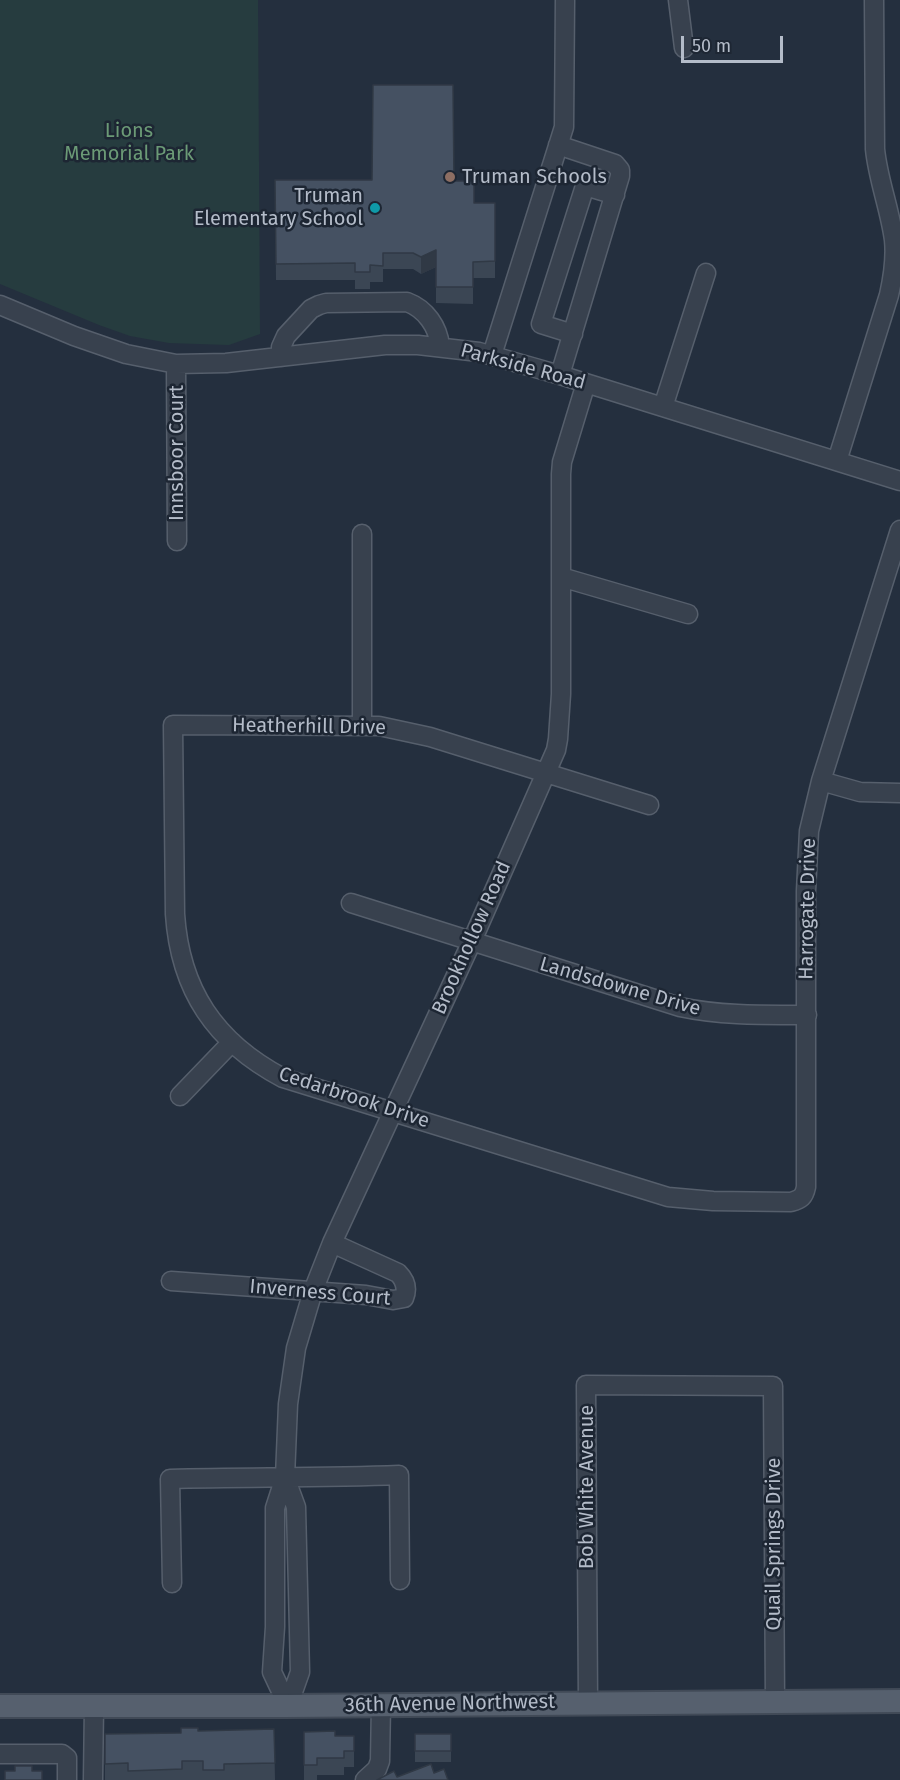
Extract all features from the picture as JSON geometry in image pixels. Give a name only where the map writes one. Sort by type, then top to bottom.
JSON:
[{"type":"main road","name":"36th Avenue Northwest","points":[[0,1706],[900,1701]]},
{"type":"street","points":[[492,355],[564,127],[565,0]]},
{"type":"street","points":[[678,0],[684,48]]},
{"type":"street","points":[[837,461],[889,296],[894,268],[894,239],[877,170],[875,149],[874,0]]},
{"type":"street","points":[[558,145],[615,164],[620,170],[615,195],[560,375]]},
{"type":"street","points":[[573,334],[541,324],[585,186],[615,195]]},
{"type":"street","points":[[663,407],[706,273]]},
{"type":"street","points":[[281,357],[281,347],[286,336],[311,309],[326,303],[407,302],[413,304],[434,324],[439,335],[440,346]]},
{"type":"street","name":"Parkside Road","points":[[0,305],[74,336],[126,354],[176,364],[226,363],[385,345],[440,346],[492,355],[900,481]]},
{"type":"street","name":"Innsboor Court","points":[[176,364],[177,541]]},
{"type":"street","name":"Brookhollow Road","points":[[288,1706],[272,1672],[275,1627],[275,1508],[285,1477],[288,1404],[296,1348],[332,1243],[472,941],[546,773],[558,739],[561,474],[562,462],[586,383]]},
{"type":"street","name":"Harrogate Drive","points":[[805,1194],[809,831],[821,781],[900,531]]},
{"type":"street","points":[[362,534],[362,725]]},
{"type":"street","points":[[561,577],[688,614]]},
{"type":"street","name":"Heatherhill Drive","points":[[173,725],[362,725],[408,731],[649,805]]},
{"type":"street","name":"Cedarbrook Drive","points":[[173,725],[175,905],[180,955],[190,987],[232,1042],[248,1057],[283,1078],[668,1197],[713,1201],[791,1202],[799,1200],[805,1194]]},
{"type":"street","points":[[821,781],[860,792],[900,794]]},
{"type":"street","name":"Landsdowne Drive","points":[[351,903],[680,1008],[706,1013],[738,1015],[807,1015]]},
{"type":"street","points":[[180,1096],[232,1042]]},
{"type":"street","name":"Inverness Court","points":[[171,1281],[366,1295],[393,1300],[404,1298],[406,1293],[404,1279],[398,1273],[332,1243]]},
{"type":"street","name":"Bob White Avenue","points":[[588,1703],[586,1385],[773,1386]]},
{"type":"street","name":"Quail Springs Drive","points":[[773,1386],[775,1702]]},
{"type":"street","points":[[172,1583],[170,1479],[399,1475],[400,1580]]},
{"type":"street","name":"Brookhollow Road","points":[[285,1477],[296,1507],[300,1672],[288,1706]]},
{"type":"street","points":[[365,1780],[377,1769],[380,1761],[381,1704]]},
{"type":"street","points":[[93,1780],[94,1706]]},
{"type":"street","points":[[0,1755],[65,1755],[67,1780]]},
{"type":"green space","name":"Lions Memorial Park","points":[[0,0],[258,0],[260,334],[229,345],[169,343],[130,336],[0,284]]},
{"type":"building","name":"Truman Elementary School","points":[[373,85],[453,85],[454,181],[474,181],[474,203],[495,203],[495,261],[473,262],[473,287],[436,287],[436,250],[421,257],[413,253],[383,253],[383,266],[370,265],[370,272],[355,272],[355,263],[276,264],[275,180],[372,180]]},
{"type":"building","points":[[181,1728],[198,1728],[198,1731],[274,1729],[275,1763],[224,1764],[224,1770],[203,1770],[203,1761],[182,1761],[182,1769],[128,1771],[128,1763],[105,1764],[105,1734],[181,1733]]},
{"type":"building","points":[[335,1731],[335,1736],[354,1736],[354,1751],[344,1751],[344,1758],[317,1758],[317,1765],[304,1765],[304,1732]]},
{"type":"building","points":[[415,1734],[451,1734],[451,1751],[415,1751]]},
{"type":"building","points":[[431,1764],[434,1773],[444,1769],[448,1780],[377,1780],[394,1771],[397,1777]]},
{"type":"building","points":[[15,1766],[32,1766],[32,1771],[42,1771],[42,1780],[5,1780],[5,1771],[15,1771]]},
{"type":"place","name":"Truman Schools","points":[[450,177]]},
{"type":"place","name":"Truman Elementary School","points":[[375,208]]}]
